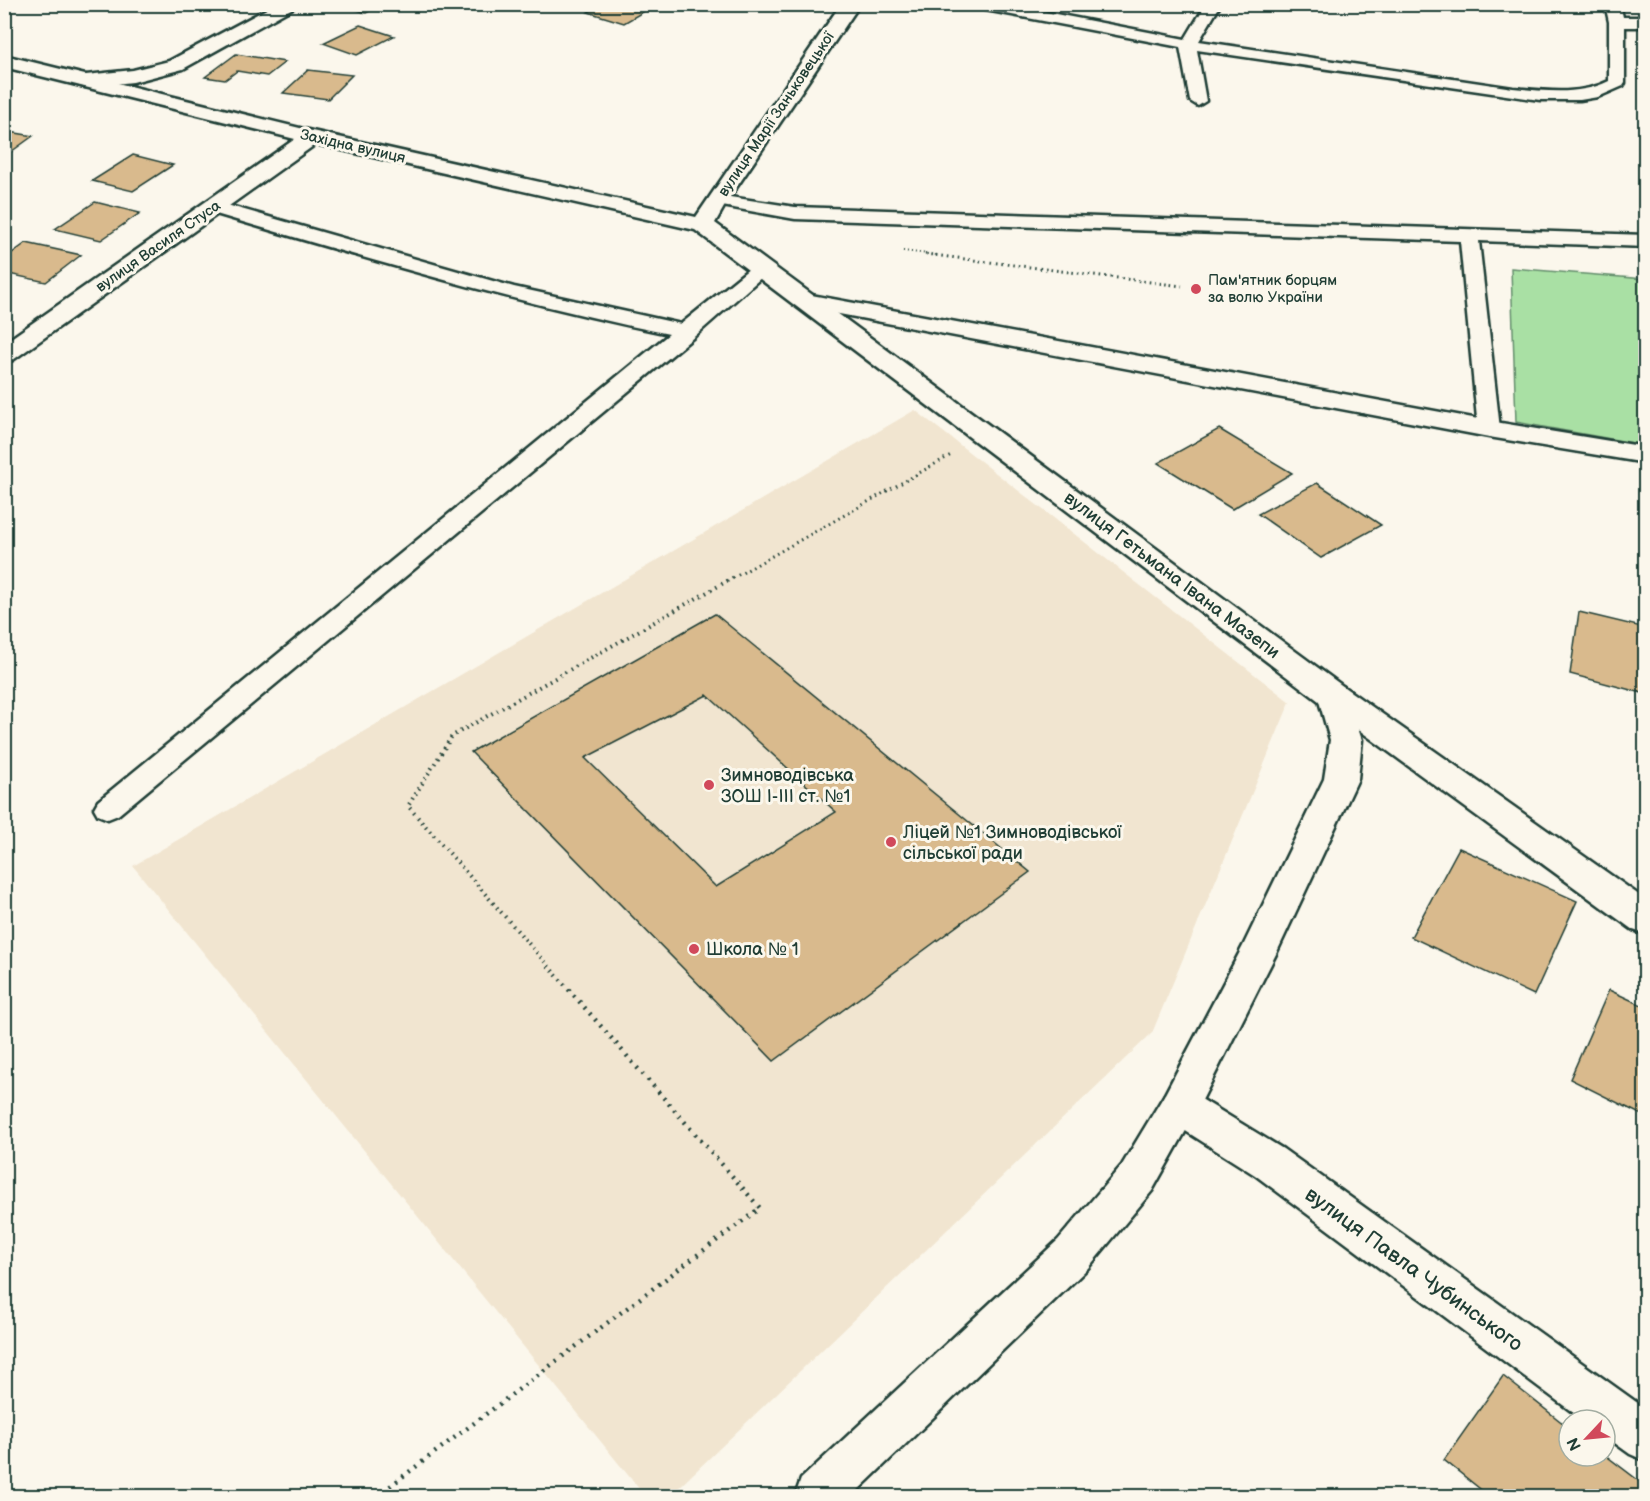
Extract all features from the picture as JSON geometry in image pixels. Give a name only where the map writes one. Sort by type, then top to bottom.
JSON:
[{"type":"street","points":[[86,81],[134,76],[176,65],[291,4]]},
{"type":"street","name":"вулиця Марії Заньковецької","points":[[704,225],[717,200],[850,4]]},
{"type":"street","name":"Західна вулиця","points":[[4,61],[312,137],[704,225]]},
{"type":"street","name":"вулиця Василя Стуса","points":[[4,356],[312,137]]},
{"type":"street","name":"вулиця Гетьмана Івана Мазепи","points":[[704,225],[1333,695],[1646,920]]},
{"type":"street","points":[[806,301],[1489,429],[1646,455]]},
{"type":"street","points":[[818,1497],[1073,1254],[1137,1178],[1179,1106],[1259,952],[1341,779],[1346,740],[1333,695]]},
{"type":"street","name":"вулиця Павла Чубинського","points":[[1179,1106],[1269,1162],[1646,1438]]},
{"type":"lane","points":[[980,4],[1079,26],[1188,46],[1513,93],[1578,96],[1604,91],[1617,83],[1617,22],[1611,4]]},
{"type":"lane","points":[[1198,101],[1188,46],[1214,4]]},
{"type":"lane","points":[[1617,22],[1646,22]]},
{"type":"lane","points":[[717,200],[795,213],[1646,241]]},
{"type":"lane","points":[[213,207],[368,253],[616,318],[688,332]]},
{"type":"lane","points":[[1469,236],[1489,429]]},
{"type":"lane","points":[[108,808],[688,332],[762,268]]},
{"type":"path","points":[[898,250],[1182,286]]},
{"type":"path","points":[[377,1497],[760,1208],[408,806],[452,736],[986,436]]},
{"type":"shaded area","name":"Школа № 1","points":[[915,410],[1290,702],[1152,1033],[670,1496],[645,1496],[133,866]]},
{"type":"green space","points":[[1511,268],[1645,279],[1645,445],[1516,422]]},
{"type":"building","points":[[340,4],[383,4],[366,13]]},
{"type":"building","points":[[602,4],[655,5],[624,23],[588,12]]},
{"type":"building","points":[[360,25],[394,36],[357,55],[323,43]]},
{"type":"building","points":[[236,54],[285,62],[267,76],[237,71],[225,80],[205,77]]},
{"type":"building","points":[[308,70],[352,75],[328,99],[283,93]]},
{"type":"building","points":[[4,131],[33,136],[8,154],[4,153]]},
{"type":"building","points":[[133,155],[173,165],[133,191],[92,181]]},
{"type":"building","points":[[95,202],[140,213],[101,240],[55,229]]},
{"type":"building","points":[[26,243],[81,255],[46,282],[4,273],[4,259]]},
{"type":"building","points":[[1219,429],[1292,473],[1232,509],[1158,463]]},
{"type":"building","points":[[1317,483],[1381,525],[1321,558],[1258,514]]},
{"type":"building","points":[[1579,612],[1646,628],[1646,694],[1570,674]]},
{"type":"building","name":"Ліцей №1 Зимноводівської сільської ради","points":[[715,614],[1030,872],[774,1061],[471,752]],"holes":[[[707,695],[836,812],[716,887],[585,758]]]},
{"type":"building","points":[[1459,848],[1577,901],[1534,995],[1411,937]]},
{"type":"building","points":[[1609,990],[1646,1007],[1646,1117],[1570,1079]]},
{"type":"building","points":[[1503,1376],[1557,1419],[1557,1468],[1617,1468],[1617,1464],[1643,1484],[1635,1496],[1489,1496],[1444,1460]]},
{"type":"place","name":"Пам'ятник борцям за волю України","points":[[1196,289]]},
{"type":"place","name":"Зимноводівська ЗОШ І-ІІІ ст. №1","points":[[709,785]]},
{"type":"place","name":"Ліцей №1 Зимноводівської сільської ради","points":[[891,842]]},
{"type":"place","name":"Школа № 1","points":[[694,949]]}]
